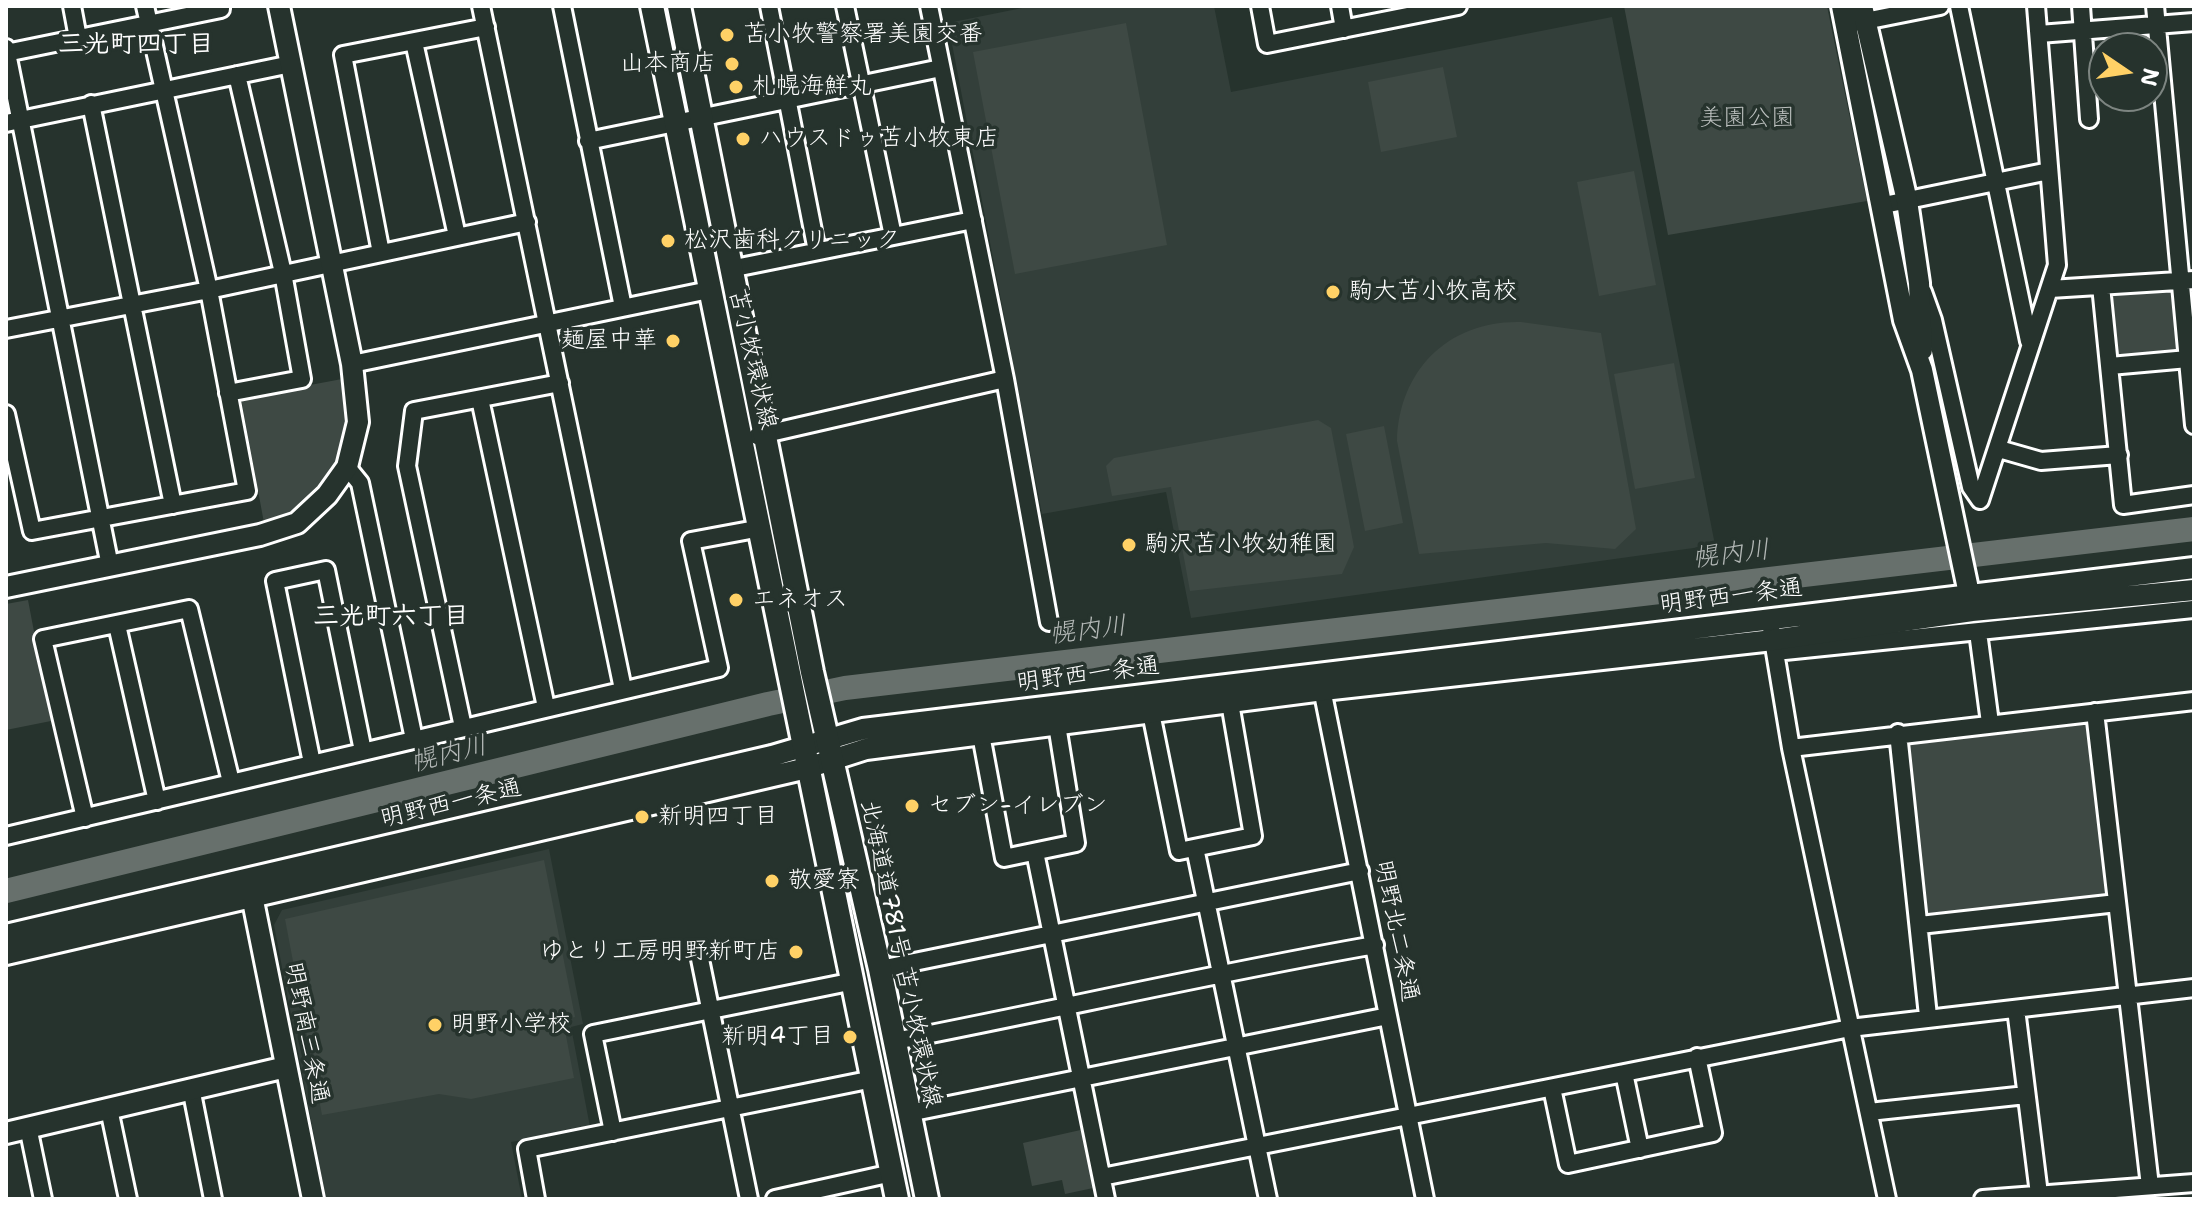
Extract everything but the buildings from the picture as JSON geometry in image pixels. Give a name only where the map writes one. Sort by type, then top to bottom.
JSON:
[{"type":"main road","name":"苫小牧環状線","points":[[652,6],[709,290],[754,437],[827,740]]},
{"type":"main road","name":"苫小牧環状線","points":[[679,6],[730,269],[754,437],[761,528],[802,747]]},
{"type":"main road","name":"北海道道781号 苫小牧環状線","points":[[827,740],[880,969],[927,1199]]},
{"type":"main road","points":[[802,747],[854,981],[897,1199]]},
{"type":"street","points":[[72,6],[78,38]]},
{"type":"street","points":[[6,414],[32,531],[247,491],[209,290],[145,6]]},
{"type":"street","points":[[110,566],[62,318],[14,122],[6,51],[221,9],[221,6]]},
{"type":"street","points":[[6,587],[260,535],[297,523],[327,495],[347,467],[358,422],[352,364],[279,6]]},
{"type":"street","points":[[481,6],[623,689]]},
{"type":"street","points":[[562,6],[623,307]]},
{"type":"street","points":[[769,6],[817,251]]},
{"type":"street","points":[[845,6],[893,236]]},
{"type":"street","points":[[929,6],[1005,379],[1049,622]]},
{"type":"street","points":[[1260,6],[1267,44],[1417,10],[1458,6]]},
{"type":"street","points":[[1340,6],[1344,29]]},
{"type":"street","points":[[1854,15],[1940,6]]},
{"type":"street","points":[[1959,6],[2029,342]]},
{"type":"street","points":[[1919,283],[1933,320],[1971,487],[1980,500],[1999,449],[2029,342],[2057,265],[2036,6]]},
{"type":"street","points":[[2081,6],[2089,119]]},
{"type":"street","points":[[2155,6],[2188,280],[2188,359],[2194,425]]},
{"type":"street","points":[[1854,15],[1907,201],[1919,283],[1922,370]]},
{"type":"street","points":[[1854,15],[1904,320],[1922,370],[1971,596]]},
{"type":"street","points":[[2039,34],[2083,28],[2194,22]]},
{"type":"street","points":[[381,253],[343,55],[486,27]]},
{"type":"street","points":[[414,42],[457,236]]},
{"type":"street","points":[[14,122],[291,64]]},
{"type":"street","points":[[588,141],[941,68]]},
{"type":"street","points":[[228,393],[302,379],[283,273],[237,75]]},
{"type":"street","points":[[91,104],[173,505]]},
{"type":"street","points":[[1884,205],[2049,171]]},
{"type":"street","points":[[730,269],[973,220]]},
{"type":"street","points":[[6,329],[209,290],[527,222]]},
{"type":"street","points":[[2050,289],[2188,280]]},
{"type":"street","points":[[2101,286],[2123,505],[2194,495]]},
{"type":"street","points":[[352,364],[709,290]]},
{"type":"street","points":[[2110,366],[2188,359]]},
{"type":"street","points":[[754,437],[1005,379]]},
{"type":"street","points":[[463,727],[407,466],[414,411],[560,383]]},
{"type":"street","points":[[480,399],[546,707]]},
{"type":"street","points":[[1999,449],[2041,461],[2119,455]]},
{"type":"street","points":[[347,467],[360,483],[414,739]]},
{"type":"street","points":[[6,836],[719,668],[691,541],[761,528]]},
{"type":"street","points":[[1774,646],[1978,632],[2193,600],[2191,568]]},
{"type":"street","name":"明野西一条通","points":[[979,724],[1321,681],[1769,619],[2191,568]]},
{"type":"street","points":[[312,763],[275,581],[326,570],[363,751]]},
{"type":"street","name":"明野西一条通","points":[[6,954],[250,887],[863,729],[979,724],[1057,725],[1149,703],[1230,703],[1321,681],[1774,646],[1971,596],[2193,600]]},
{"type":"street","points":[[85,818],[43,639],[189,609],[231,782]]},
{"type":"street","points":[[1769,619],[1791,748],[1887,1199]]},
{"type":"street","points":[[117,625],[157,801]]},
{"type":"street","points":[[1978,632],[1990,723]]},
{"type":"street","name":"明野北二条通","points":[[1321,681],[1425,1199]]},
{"type":"street","points":[[1791,748],[1898,733],[2194,701]]},
{"type":"street","points":[[1149,703],[1179,851],[1253,836],[1230,703]]},
{"type":"street","points":[[2095,712],[2150,1186]]},
{"type":"street","points":[[979,724],[1004,858],[1076,843],[1057,725]]},
{"type":"street","points":[[1898,733],[1928,1016]]},
{"type":"street","points":[[1195,848],[1268,1199]]},
{"type":"street","points":[[1035,852],[1106,1199]]},
{"type":"street","points":[[880,969],[1204,900],[1360,871]]},
{"type":"street","name":"明野西一条通","points":[[6,935],[250,887]]},
{"type":"street","name":"明野南三条通","points":[[250,887],[313,1199]]},
{"type":"street","points":[[1920,925],[2117,903]]},
{"type":"street","points":[[895,1041],[1066,1008],[1222,972],[1375,945]]},
{"type":"street","points":[[700,959],[749,1199]]},
{"type":"street","points":[[613,1132],[593,1034],[854,981]]},
{"type":"street","points":[[1102,1177],[1850,1028],[1928,1016],[2194,988]]},
{"type":"street","points":[[2016,1009],[2039,1194]]},
{"type":"street","points":[[909,1113],[1388,1016]]},
{"type":"street","points":[[1552,1088],[1568,1164],[1640,1149],[1713,1133],[1697,1057]]},
{"type":"street","points":[[6,1133],[286,1067]]},
{"type":"street","points":[[1624,1073],[1640,1149]]},
{"type":"street","points":[[536,1199],[527,1149],[873,1079]]},
{"type":"street","points":[[191,1088],[213,1199]]},
{"type":"street","points":[[1869,1112],[2026,1095]]},
{"type":"street","points":[[109,1109],[128,1199]]},
{"type":"street","points":[[28,1127],[43,1199]]},
{"type":"street","points":[[775,1199],[892,1173]]},
{"type":"street","points":[[1983,1199],[2194,1183]]},
{"type":"shaded area","name":"駒大苫小牧高校","points":[[1032,6],[1214,6],[1231,92],[1612,17],[1715,545],[1191,618],[1166,492],[1042,514],[948,23]]},
{"type":"shaded area","name":"明野小学校","points":[[549,849],[583,1024],[571,1027],[590,1127],[511,1142],[522,1199],[326,1199],[274,925],[282,910]]},
{"type":"green space","name":"美園公園","points":[[1624,6],[1827,6],[1867,201],[1668,235]]},
{"type":"green space","points":[[1126,23],[1167,245],[1015,274],[973,52]]},
{"type":"green space","points":[[1443,67],[1457,137],[1381,152],[1368,82]]},
{"type":"green space","points":[[1634,171],[1656,285],[1599,296],[1577,182]]},
{"type":"green space","points":[[2182,281],[2188,359],[2110,366],[2101,286]]},
{"type":"green space","points":[[1521,322],[1601,333],[1636,529],[1615,549],[1546,543],[1419,554],[1397,441],[1407,392],[1418,371],[1451,340],[1495,324]]},
{"type":"green space","points":[[1674,363],[1695,478],[1635,489],[1614,374]]},
{"type":"green space","points":[[342,379],[349,423],[347,441],[333,472],[323,486],[296,509],[264,523],[241,398]]},
{"type":"green space","points":[[1318,420],[1331,428],[1354,547],[1342,574],[1190,591],[1171,487],[1112,496],[1106,466],[1114,458]]},
{"type":"green space","points":[[1384,426],[1403,523],[1365,531],[1346,434]]},
{"type":"green space","points":[[28,600],[51,721],[6,730],[6,604]]},
{"type":"green space","points":[[2090,722],[2108,888],[2104,898],[1932,917],[1926,912],[1904,744],[1911,740]]},
{"type":"green space","name":"明野小学校","points":[[544,860],[575,1017],[563,1020],[574,1078],[471,1099],[439,1094],[322,1115],[285,919]]},
{"type":"green space","points":[[1085,1129],[1098,1187],[1065,1194],[1062,1180],[1032,1186],[1023,1143]]},
{"type":"waterway","name":"幌内川","points":[[6,891],[768,704],[845,688],[2194,529]]},
{"type":"place","name":"苫小牧警察署美園交番","points":[[727,35]]},
{"type":"place","name":"山本商店","points":[[732,64]]},
{"type":"place","name":"札幌海鮮丸","points":[[736,87]]},
{"type":"place","name":"ハウスドゥ苫小牧東店","points":[[743,139]]},
{"type":"place","name":"松沢歯科クリニック","points":[[668,241]]},
{"type":"place","name":"駒大苫小牧高校","points":[[1333,292]]},
{"type":"place","name":"麺屋中華","points":[[673,341]]},
{"type":"place","name":"駒沢苫小牧幼稚園","points":[[1129,545]]},
{"type":"place","name":"エネオス","points":[[736,600]]},
{"type":"place","name":"セブン-イレブン","points":[[912,806]]},
{"type":"place","name":"新明四丁目","points":[[642,817]]},
{"type":"place","name":"敬愛寮","points":[[772,881]]},
{"type":"place","name":"ゆとり工房明野新町店","points":[[796,952]]},
{"type":"place","name":"明野小学校","points":[[435,1025]]},
{"type":"place","name":"新明4丁目","points":[[850,1037]]},
{"type":"district","name":"三光町四丁目","points":[[136,45]]},
{"type":"district","name":"三光町六丁目","points":[[391,617]]}]
